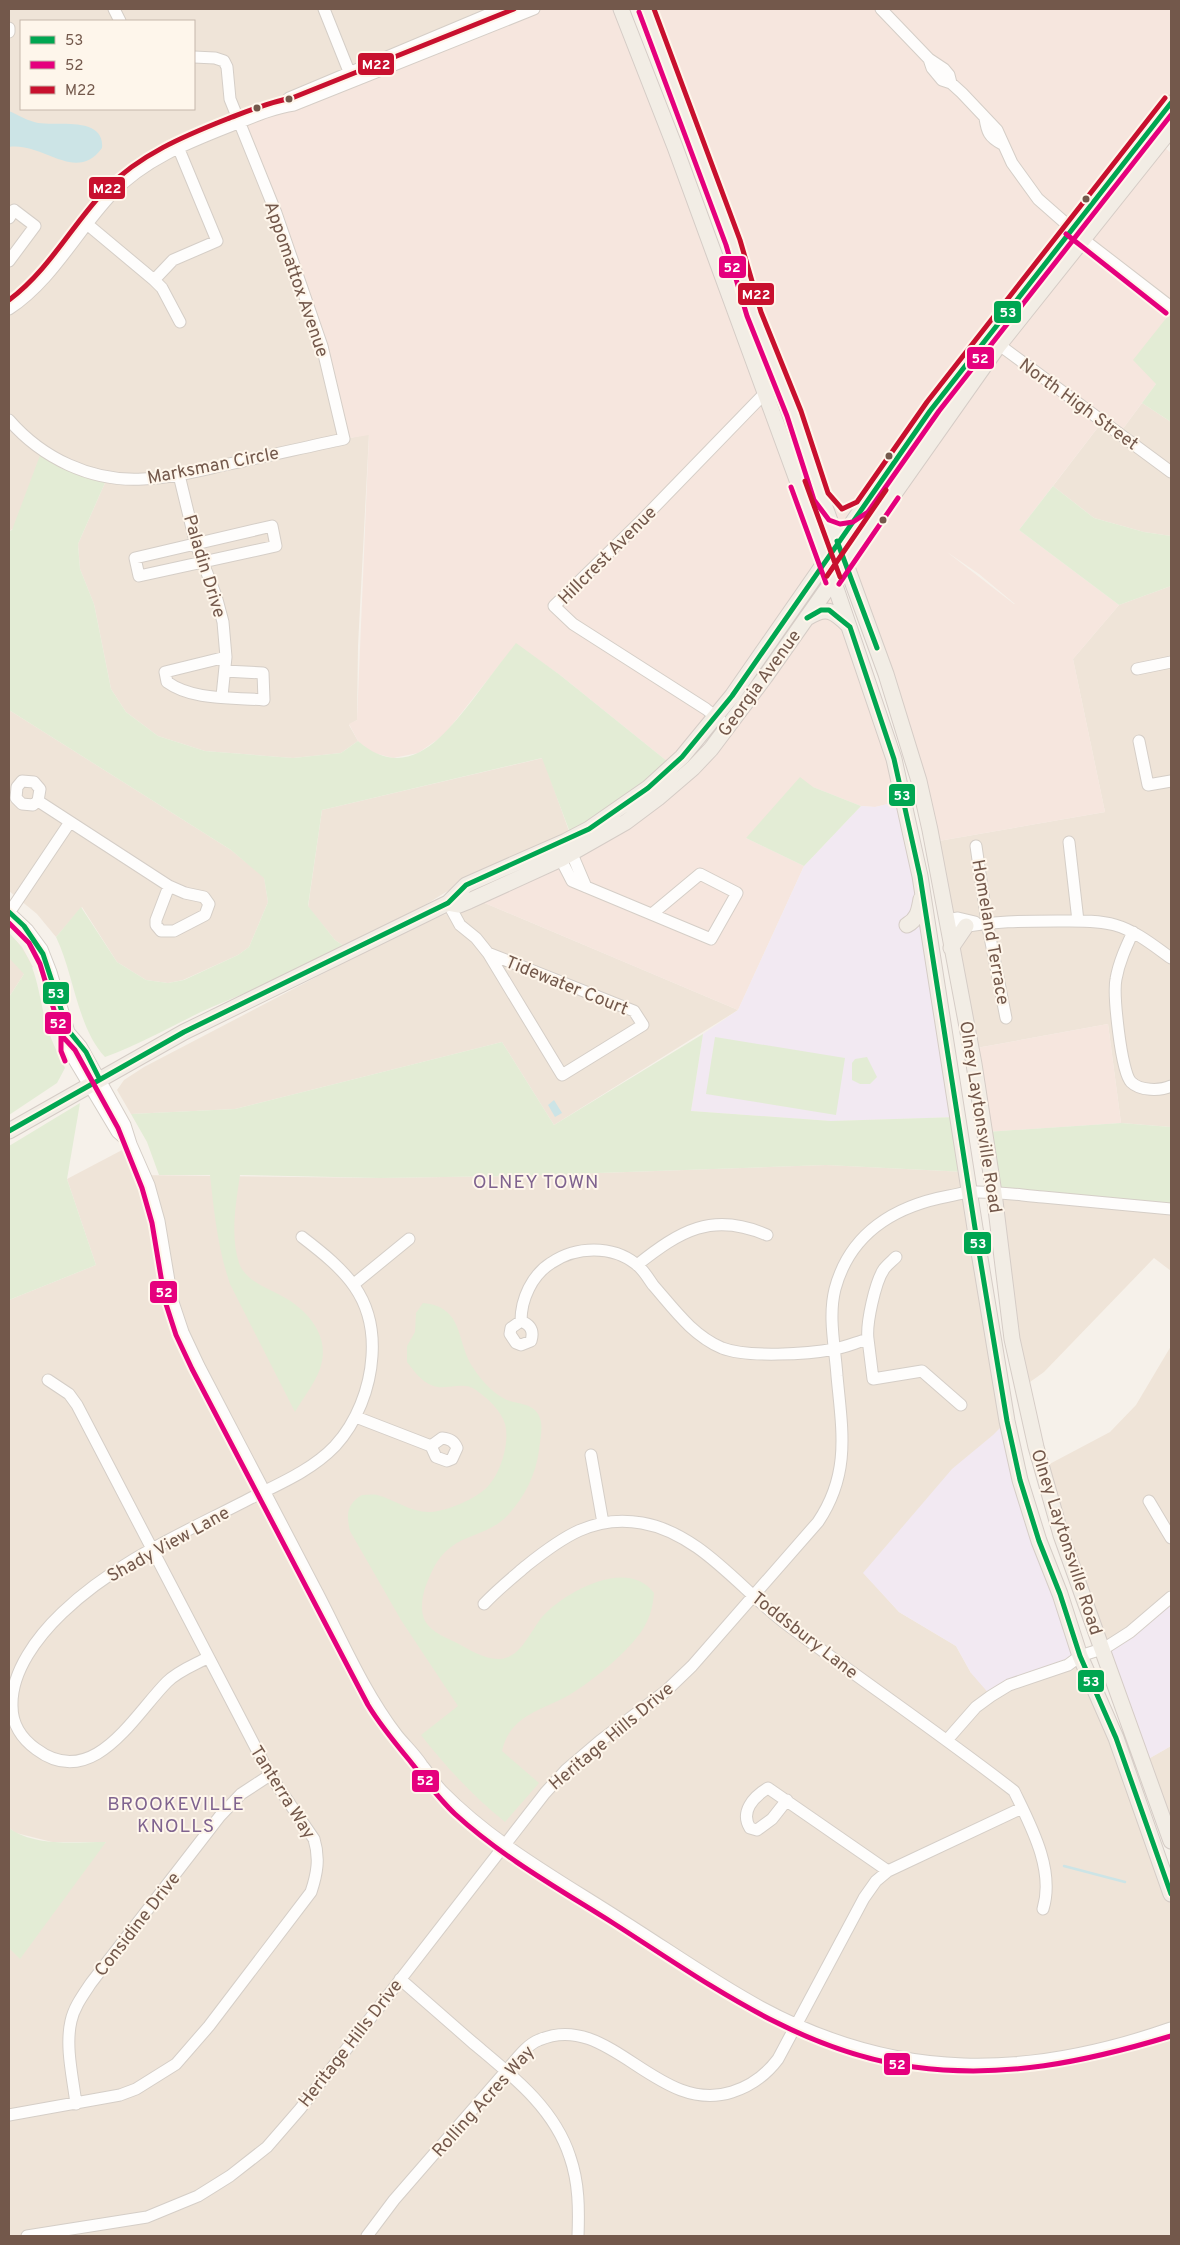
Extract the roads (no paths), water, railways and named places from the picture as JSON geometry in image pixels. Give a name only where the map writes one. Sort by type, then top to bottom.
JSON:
[{"type":"main road","name":"Olney Laytonsville Road","points":[[621,9],[675,147],[826,559],[894,759],[923,892],[1007,1421],[1020,1480],[1039,1541],[1060,1594],[1080,1656],[1116,1738],[1171,1894]]},
{"type":"main road","name":"Olney Laytonsville Road","points":[[646,9],[733,243],[754,314],[794,414],[821,497],[886,674],[919,781],[974,1064],[994,1193],[1012,1338],[1036,1447],[1061,1535],[1171,1841]]},
{"type":"main road","name":"Georgia Avenue","points":[[564,850],[596,840],[626,822],[694,768],[728,728],[846,563],[930,441],[993,341],[1071,228],[1171,103]]},
{"type":"main road","name":"Georgia Avenue","points":[[9,1131],[94,1081],[184,1032],[448,903],[459,905],[469,901],[564,850],[648,788],[682,757],[717,717],[930,411],[1083,239],[1171,128]]},
{"type":"main road","points":[[821,497],[830,510],[841,517],[850,515],[862,507]]},
{"type":"main road","points":[[807,618],[821,610],[829,610],[850,627]]},
{"type":"main road","points":[[907,925],[913,922],[918,914],[923,892]]},
{"type":"main road","points":[[951,948],[977,924]]},
{"type":"street","points":[[324,9],[351,78]]},
{"type":"street","points":[[9,309],[39,284],[112,193],[138,171],[178,147],[279,107],[289,98],[351,78],[534,9]]},
{"type":"street","points":[[881,9],[929,60],[932,68],[942,80],[951,83],[985,118],[987,132],[992,139],[1002,144],[1030,190],[1083,239],[1171,307]]},
{"type":"street","points":[[351,78],[494,10]]},
{"type":"street","name":"Appomattox Avenue","points":[[195,57],[215,58],[224,62],[227,67],[230,99],[276,212],[322,346],[344,439]]},
{"type":"street","points":[[154,280],[173,260],[217,241],[178,147]]},
{"type":"street","points":[[9,218],[14,210],[35,226],[9,261]]},
{"type":"street","points":[[87,224],[162,288],[180,322]]},
{"type":"street","name":"North High Street","points":[[993,341],[1171,472]]},
{"type":"street","name":"Hillcrest Avenue","points":[[728,728],[717,717],[681,692],[573,624],[554,606],[639,523],[765,393]]},
{"type":"street","name":"Marksman Circle","points":[[9,420],[21,433],[42,450],[61,462],[89,473],[128,479],[144,479],[180,474],[344,439]]},
{"type":"street","name":"Paladin Drive","points":[[180,474],[196,545],[224,622],[226,657],[222,696]]},
{"type":"street","points":[[272,526],[276,546],[202,563],[139,576],[135,558],[272,526]]},
{"type":"street","points":[[225,671],[263,673],[264,700],[180,690],[167,682],[165,672],[226,657]]},
{"type":"street","points":[[1137,669],[1171,662]]},
{"type":"street","points":[[1139,741],[1148,785],[1171,781]]},
{"type":"street","points":[[38,801],[169,886],[185,894],[204,897],[209,904],[205,915],[171,932],[159,930],[156,920],[169,886]]},
{"type":"street","points":[[70,822],[9,913],[28,930],[42,949],[69,1032],[68,1050],[94,1081],[118,1132],[131,1144],[149,1186],[159,1221],[172,1299],[199,1366],[364,1682],[396,1733],[439,1788],[504,1844],[735,1993],[796,2024],[856,2047],[927,2062],[961,2065],[1047,2061],[1096,2051],[1171,2028]]},
{"type":"street","points":[[1069,842],[1078,921]]},
{"type":"street","name":"Homeland Terrace","points":[[976,846],[977,924],[1006,1018]]},
{"type":"street","points":[[564,850],[572,881],[711,940],[736,893],[700,874],[652,914]]},
{"type":"street","name":"Tidewater Court","points":[[448,903],[460,925],[476,938],[488,953],[562,1075],[643,1025],[634,1012],[488,953]]},
{"type":"street","points":[[947,924],[1078,921],[1114,924],[1133,932],[1171,958]]},
{"type":"street","points":[[1133,932],[1124,951],[1116,981],[1118,1025],[1126,1075],[1131,1083],[1153,1090],[1171,1086]]},
{"type":"street","name":"Heritage Hills Drive","points":[[33,2236],[147,2217],[198,2196],[230,2176],[267,2147],[545,1793],[566,1770],[600,1741],[666,1691],[692,1666],[818,1522],[837,1486],[841,1462],[842,1434],[832,1319],[835,1289],[846,1264],[863,1238],[883,1220],[905,1207],[970,1192],[1171,1209]]},
{"type":"street","points":[[636,1264],[668,1240],[700,1227],[716,1224],[752,1228],[767,1235]]},
{"type":"street","name":"Shady View Lane","points":[[207,1658],[168,1681],[116,1740],[99,1754],[79,1761],[52,1758],[31,1745],[17,1727],[12,1708],[14,1686],[26,1659],[62,1613],[94,1585],[124,1564],[304,1471],[336,1444],[356,1417],[371,1370],[373,1340],[371,1320],[354,1284],[331,1259],[302,1237]]},
{"type":"street","points":[[354,1284],[409,1239]]},
{"type":"street","points":[[521,1321],[526,1293],[536,1277],[547,1265],[558,1258],[578,1251],[598,1250],[618,1255],[636,1264],[686,1324],[704,1339],[723,1348],[763,1355],[835,1349],[868,1339]]},
{"type":"street","points":[[896,1258],[884,1269],[866,1328],[873,1379],[922,1372],[961,1405]]},
{"type":"street","name":"Tanterra Way","points":[[9,2114],[120,2095],[136,2089],[176,2064],[209,2026],[311,1892],[318,1873],[318,1849],[314,1839],[270,1774],[207,1658],[77,1405],[69,1394],[48,1380]]},
{"type":"street","points":[[356,1417],[431,1446]]},
{"type":"street","points":[[591,1455],[603,1523]]},
{"type":"street","points":[[1149,1501],[1171,1538]]},
{"type":"street","name":"Toddsbury Lane","points":[[484,1604],[497,1590],[557,1541],[579,1530],[614,1521],[642,1523],[677,1533],[696,1546],[753,1596],[807,1639],[1014,1791],[1046,1874],[1047,1898],[1044,1910]]},
{"type":"street","points":[[947,1740],[976,1708],[991,1696],[1009,1685],[1068,1665],[1080,1656],[1101,1650],[1130,1632],[1171,1597]]},
{"type":"street","name":"Considine Drive","points":[[76,2104],[68,2037],[71,2020],[78,2004],[91,1983],[220,1816],[241,1794],[270,1774]]},
{"type":"street","points":[[786,1800],[888,1871]]},
{"type":"street","name":"Rolling Acres Way","points":[[367,2236],[394,2200],[506,2071],[525,2050],[538,2040],[557,2034],[578,2034],[592,2039],[666,2085],[686,2093],[707,2096],[724,2094],[744,2088],[772,2067],[864,1898],[876,1881],[888,1871],[1022,1808]]},
{"type":"street","points":[[400,1980],[530,2092],[546,2112],[565,2143],[577,2184],[578,2236]]},
{"type":"water","points":[[9,111],[38,123],[88,127],[96,131],[101,138],[102,148],[92,158],[81,162],[70,162],[22,147],[9,147]]},
{"type":"water","points":[[554,1100],[562,1113],[555,1117],[548,1105]]},
{"type":"waterway","points":[[1064,1866],[1125,1882]]},
{"type":"district","name":"OLNEY TOWN","points":[[536,1181]]},
{"type":"district","name":"BROOKEVILLE KNOLLS","points":[[176,1814]]}]
